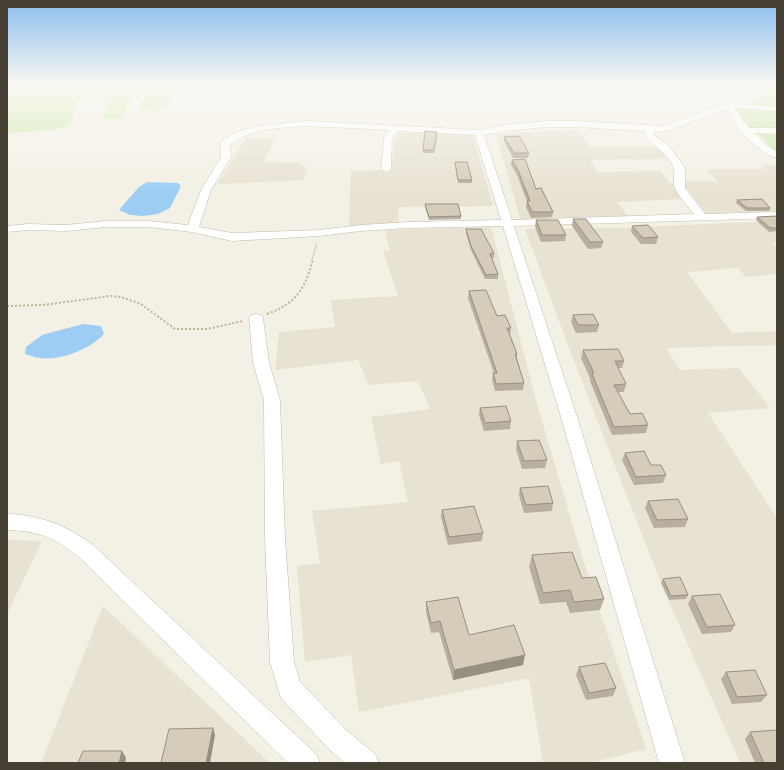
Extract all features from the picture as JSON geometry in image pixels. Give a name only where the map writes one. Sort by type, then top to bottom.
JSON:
[{"type":"street","points":[[192,229],[206,190],[226,157],[225,143],[233,137],[257,129],[302,124],[479,133],[505,128],[563,124],[664,129],[688,120]]},
{"type":"street","points":[[737,120],[745,130],[771,154],[777,155]]},
{"type":"street","points":[[386,169],[388,139],[394,128]]},
{"type":"street","points":[[649,129],[651,139],[666,148],[678,166],[680,171],[678,183],[680,188],[702,218]]},
{"type":"street","points":[[745,130],[777,131]]},
{"type":"street","points":[[479,133],[569,417],[672,763]]},
{"type":"street","points":[[7,229],[28,227],[66,228],[122,224],[192,229],[232,237],[319,233],[360,228],[408,225],[777,215]]},
{"type":"street","points":[[256,318],[262,363],[272,400],[275,539],[282,662],[290,689],[338,740],[366,763]]},
{"type":"street","points":[[7,522],[48,527],[65,535],[86,551],[307,763]]},
{"type":"path","points":[[7,306],[43,305],[111,296],[121,297],[141,304],[175,329],[207,329],[230,325],[277,312],[290,305],[297,298],[305,283],[319,233]]},
{"type":"shaded area","points":[[577,130],[590,147],[660,147],[668,159],[590,160],[598,172],[660,171],[669,183],[673,184],[683,199],[617,202],[630,218],[521,221],[496,134]]},
{"type":"shaded area","points":[[399,133],[465,133],[473,136],[493,206],[398,207],[399,223],[349,226],[351,171],[392,170],[394,141]]},
{"type":"shaded area","points":[[246,138],[276,139],[263,162],[301,163],[300,166],[307,167],[303,180],[217,184]]},
{"type":"shaded area","points":[[762,165],[777,165],[777,211],[706,214],[685,186],[687,181],[718,182],[707,169],[765,169]]},
{"type":"shaded area","points":[[777,221],[777,242],[772,243],[777,247],[777,274],[746,277],[738,268],[687,272],[732,333],[777,331],[777,345],[666,348],[680,370],[739,368],[770,408],[708,413],[777,518],[777,763],[740,763],[661,583],[569,348],[525,229],[619,228]]},
{"type":"shaded area","points":[[491,227],[537,404],[578,543],[646,749],[590,763],[543,763],[529,678],[359,712],[351,655],[305,662],[297,566],[320,563],[312,511],[408,502],[399,461],[381,464],[371,417],[430,409],[418,381],[369,385],[358,360],[275,370],[279,332],[335,327],[331,300],[398,296],[383,251],[390,251],[385,230]]},
{"type":"shaded area","points":[[7,540],[42,541],[7,614]]},
{"type":"shaded area","points":[[103,606],[270,763],[41,763]]},
{"type":"green space","points":[[7,120],[72,120],[69,126],[53,130],[7,133]]},
{"type":"green space","points":[[743,120],[777,120],[777,153]]},
{"type":"water","points":[[147,182],[178,183],[181,186],[170,208],[158,214],[143,216],[130,215],[119,210],[139,187]]},
{"type":"water","points":[[83,324],[101,326],[104,334],[83,349],[66,356],[57,358],[36,358],[25,354],[26,347],[42,335]]},
{"type":"building","points":[[425,131],[437,132],[434,150],[423,150]]},
{"type":"building","points":[[519,136],[529,153],[514,153],[504,137]]},
{"type":"building","points":[[525,159],[536,189],[541,188],[553,212],[532,212],[527,201],[530,201],[518,170],[512,160]]},
{"type":"building","points":[[455,162],[467,162],[472,180],[458,180]]},
{"type":"building","points":[[762,199],[770,208],[747,208],[737,200]]},
{"type":"building","points":[[425,204],[458,204],[461,216],[429,217]]},
{"type":"building","points":[[777,216],[777,228],[770,228],[757,217]]},
{"type":"building","points":[[573,219],[586,219],[603,242],[590,242]]},
{"type":"building","points":[[536,220],[558,220],[566,235],[542,235]]},
{"type":"building","points":[[648,225],[658,237],[643,238],[632,226]]},
{"type":"building","points":[[466,229],[481,229],[494,253],[490,254],[498,274],[486,275],[471,246]]},
{"type":"building","points":[[486,290],[497,316],[505,315],[511,328],[507,328],[517,354],[515,354],[524,383],[496,384],[493,373],[497,373],[469,291]]},
{"type":"building","points":[[593,314],[599,325],[578,325],[573,315]]},
{"type":"building","points":[[618,349],[624,361],[615,361],[626,384],[614,385],[630,414],[642,413],[648,425],[614,427],[592,374],[594,373],[583,350]]},
{"type":"building","points":[[506,406],[511,421],[485,423],[480,408]]},
{"type":"building","points":[[539,440],[547,460],[524,461],[517,441]]},
{"type":"building","points":[[644,451],[651,465],[661,465],[666,475],[636,477],[625,453]]},
{"type":"building","points":[[548,486],[553,503],[526,505],[520,488]]},
{"type":"building","points":[[678,499],[688,519],[657,520],[648,501]]},
{"type":"building","points":[[474,506],[483,533],[449,537],[442,510]]},
{"type":"building","points":[[572,552],[582,578],[596,577],[604,599],[574,602],[570,590],[543,593],[532,555]]},
{"type":"building","points":[[680,577],[688,595],[671,596],[663,579]]},
{"type":"building","points":[[720,594],[735,625],[707,627],[692,596]]},
{"type":"building","points":[[458,597],[469,635],[514,625],[525,655],[454,670],[440,621],[431,623],[426,602]]},
{"type":"building","points":[[605,663],[616,688],[589,693],[579,667]]},
{"type":"building","points":[[755,670],[767,695],[737,697],[726,672]]},
{"type":"building","points":[[213,728],[206,763],[161,763],[169,729]]},
{"type":"building","points":[[777,730],[777,763],[764,763],[750,732]]},
{"type":"building","points":[[83,751],[122,751],[119,763],[78,763]]}]
